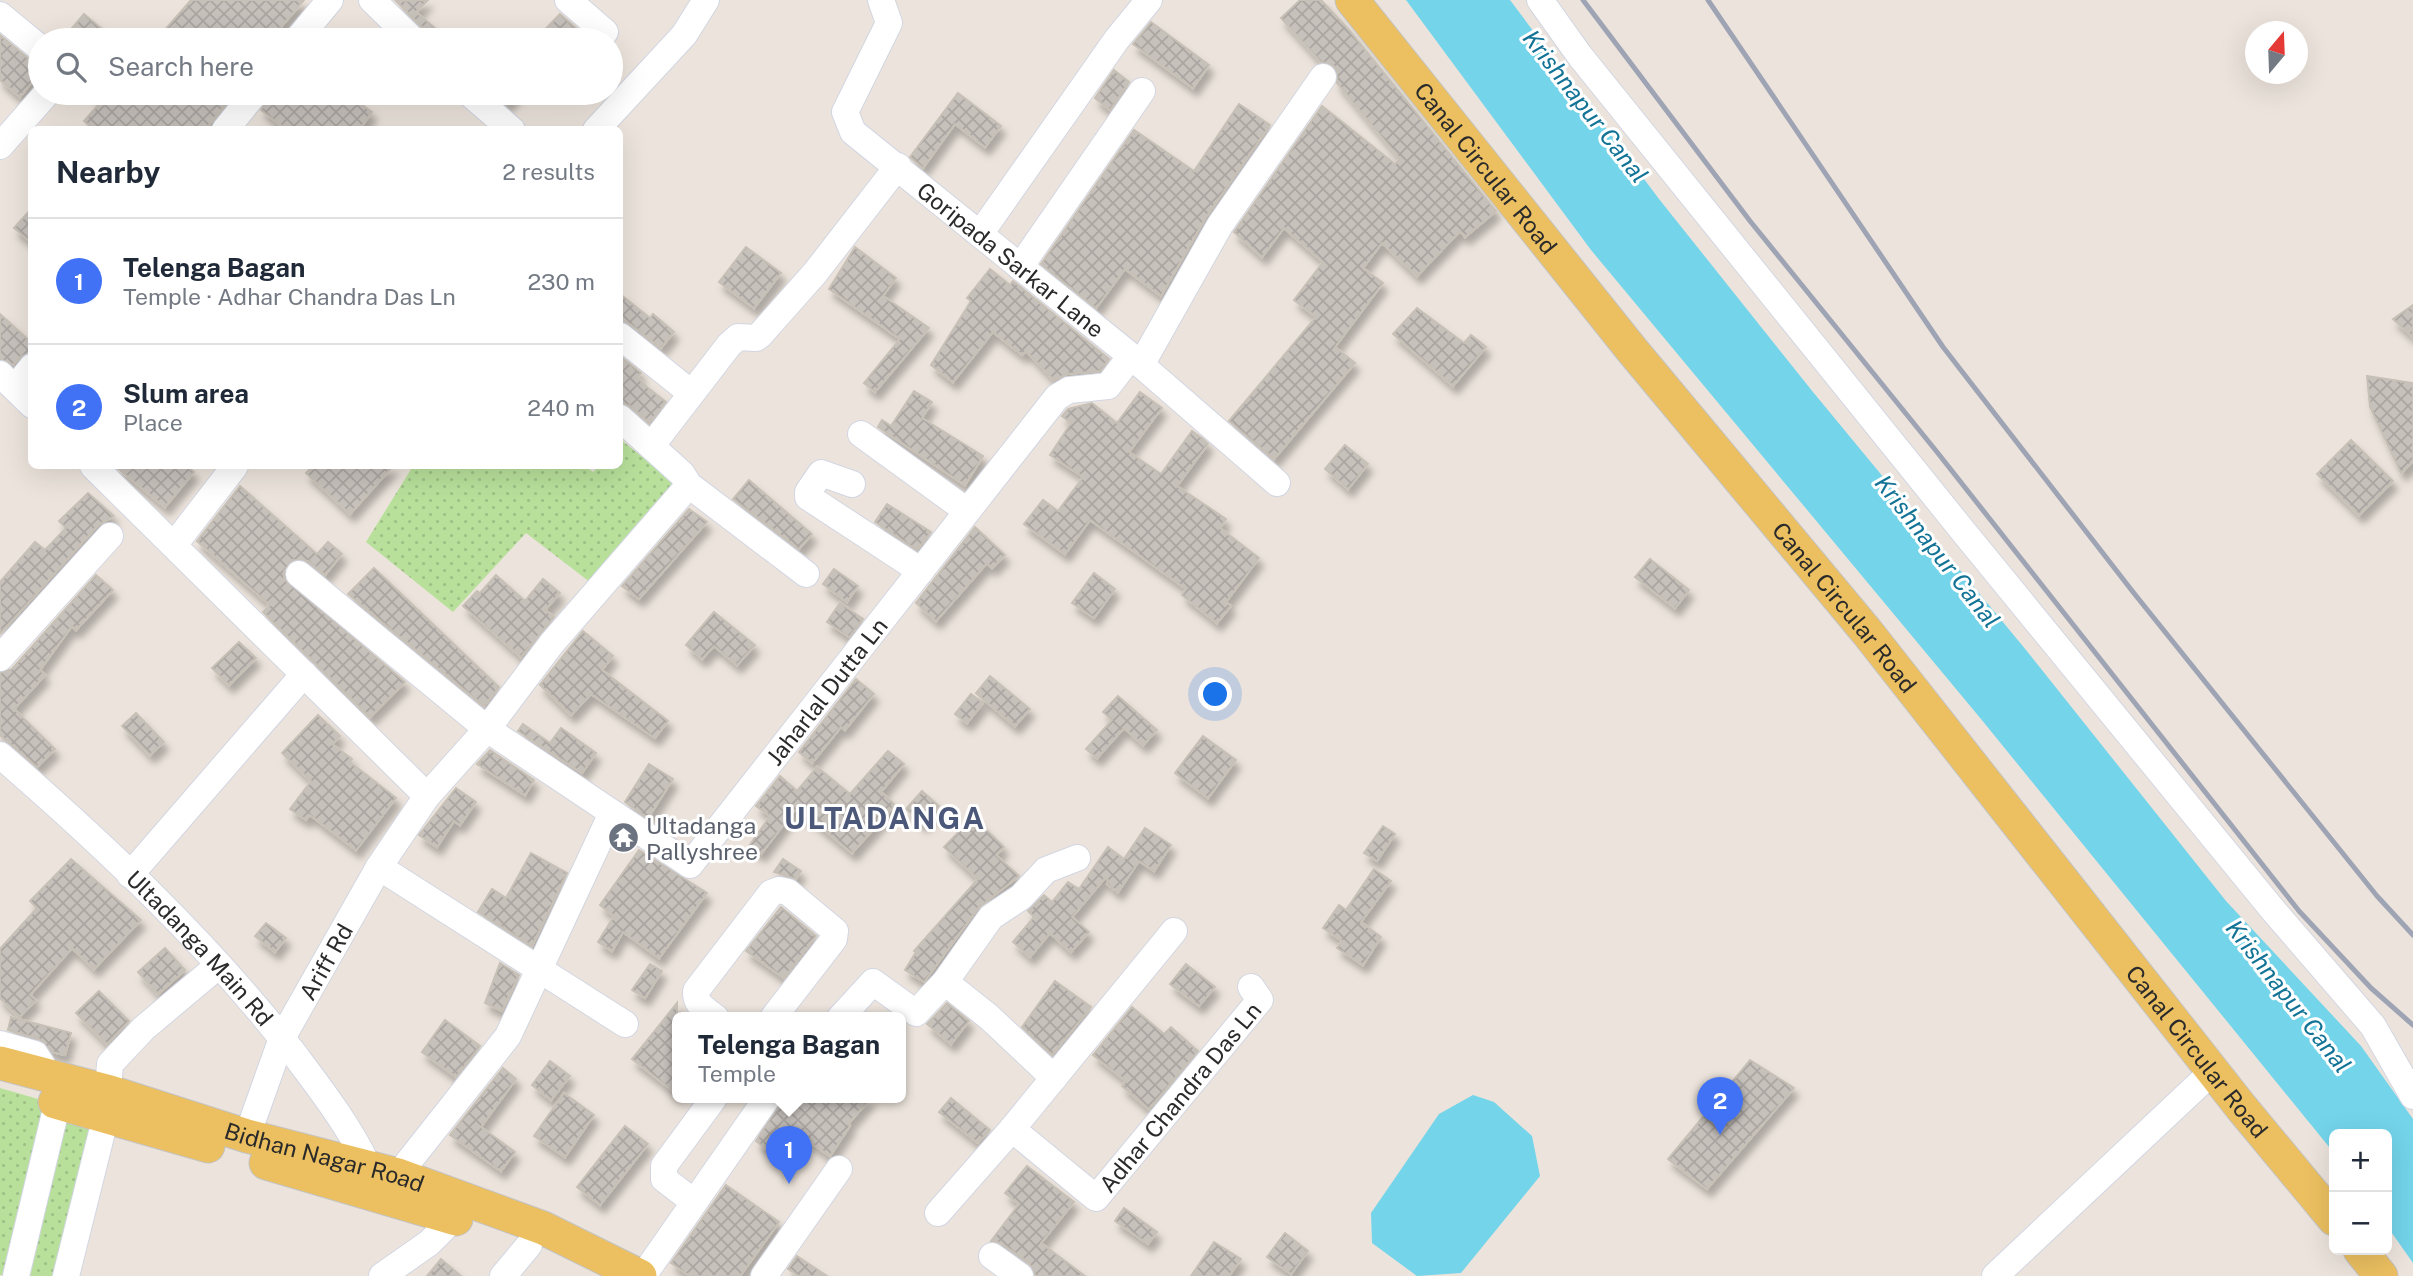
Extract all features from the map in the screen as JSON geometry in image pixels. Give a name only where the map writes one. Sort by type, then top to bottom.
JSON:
[{"type":"main road","name":"Canal Circular Road","points":[[1352,0],[1632,350],[1867,632],[2213,1071],[2329,1213]]},
{"type":"main road","name":"Bidhan Nagar Road","points":[[0,1063],[57,1087],[529,1245],[590,1276]]},
{"type":"main road","name":"Bidhan Nagar Road","points":[[0,1086],[57,1087]]},
{"type":"main road","name":"Bidhan Nagar Road","points":[[108,1104],[383,1171],[543,1228],[642,1276]]},
{"type":"main road","points":[[2364,1255],[2381,1276]]},
{"type":"street","points":[[307,28],[330,0]]},
{"type":"street","points":[[372,0],[401,28]]},
{"type":"street","points":[[568,0],[600,28]]},
{"type":"street","points":[[623,101],[684,35],[706,0]]},
{"type":"street","name":"Goripada Sarkar Lane","points":[[881,0],[889,23],[845,112],[853,132],[1136,361],[1277,483]]},
{"type":"street","points":[[980,234],[1117,39],[1149,0]]},
{"type":"street","points":[[1540,0],[1580,56],[1966,536],[2273,910],[2373,1026],[2413,1096]]},
{"type":"street","points":[[0,15],[28,38]]},
{"type":"street","name":"Jaharlal Dutta Ln","points":[[299,574],[486,729],[690,865],[1057,397],[1069,390],[1108,386],[1136,361],[1220,225],[1323,77]]},
{"type":"street","points":[[1020,267],[1142,91]]},
{"type":"street","points":[[0,146],[36,105]]},
{"type":"street","points":[[228,126],[245,105]]},
{"type":"street","points":[[483,105],[507,126]]},
{"type":"street","points":[[600,126],[619,105]]},
{"type":"street","points":[[652,445],[738,337],[756,338],[815,273],[898,166]]},
{"type":"street","points":[[623,338],[691,393]]},
{"type":"street","points":[[15,389],[28,372]]},
{"type":"street","points":[[623,421],[682,474],[689,485],[806,574]]},
{"type":"street","points":[[861,434],[967,511]]},
{"type":"street","points":[[96,469],[427,796]]},
{"type":"street","points":[[174,545],[233,469]]},
{"type":"street","points":[[852,484],[824,472],[818,475],[808,497],[921,571]]},
{"type":"street","name":"Ariff Rd","points":[[247,1136],[282,1038],[379,867],[427,796],[486,729],[552,643],[689,485]]},
{"type":"street","points":[[0,658],[110,536]]},
{"type":"street","points":[[130,875],[304,674]]},
{"type":"street","name":"Ultadanga Main Rd","points":[[0,755],[184,926],[282,1038],[383,1171]]},
{"type":"street","points":[[383,1171],[508,1036],[612,813]]},
{"type":"street","points":[[846,1012],[873,982],[916,1013],[945,982],[991,917],[1021,897],[1046,870],[1077,858]]},
{"type":"street","points":[[379,867],[625,1024]]},
{"type":"street","points":[[708,1012],[695,999],[696,991],[771,893],[779,890],[789,892],[835,931],[834,939],[778,1012]]},
{"type":"street","points":[[938,1213],[1012,1129],[1174,931]]},
{"type":"street","points":[[66,1276],[108,1104],[110,1064],[144,1028],[219,965]]},
{"type":"street","points":[[945,982],[989,1017],[1054,1078]]},
{"type":"street","name":"Adhar Chandra Das Ln","points":[[1012,1129],[1096,1198],[1260,1000],[1251,987]]},
{"type":"street","points":[[0,1044],[35,1054],[57,1087],[16,1276]]},
{"type":"street","points":[[2002,1274],[2213,1071]]},
{"type":"street","points":[[694,1202],[664,1179],[664,1166],[710,1103]]},
{"type":"street","points":[[642,1276],[763,1103]]},
{"type":"street","points":[[764,1276],[839,1169]]},
{"type":"street","points":[[382,1276],[429,1243],[454,1218]]},
{"type":"street","points":[[503,1276],[529,1245]]},
{"type":"street","points":[[992,1256],[1020,1276]]},
{"type":"green space","points":[[623,441],[678,486],[595,586],[526,533],[453,612],[366,542],[411,469],[589,469],[593,472],[596,469],[623,469]]},
{"type":"green space","points":[[0,1088],[52,1103],[7,1276],[0,1275]]},
{"type":"green space","points":[[65,1106],[101,1114],[63,1276],[26,1276]]},
{"type":"water","name":"Krishnapur Canal","points":[[1406,0],[1510,0],[1659,199],[1813,392],[2026,650],[2226,901],[2361,1046],[2413,1119],[2413,1263],[2392,1233],[2392,1129],[2329,1129],[2329,1147],[1981,719],[1591,250]]},
{"type":"water","points":[[1473,1095],[1494,1102],[1532,1136],[1540,1176],[1461,1273],[1417,1276],[1372,1243],[1371,1213],[1439,1114]]},
{"type":"building","points":[[191,0],[304,0],[280,28],[166,28]]},
{"type":"building","points":[[428,0],[416,12],[435,28],[423,28],[396,1]]},
{"type":"building","points":[[1300,0],[1321,0],[1349,30],[1496,211],[1465,237],[1460,231],[1417,276],[1382,243],[1363,268],[1383,283],[1335,347],[1355,363],[1274,459],[1229,421],[1316,317],[1294,300],[1323,262],[1284,228],[1262,257],[1234,232],[1322,106],[1395,164],[1400,159],[1337,83],[1337,71],[1333,65],[1321,62],[1281,18]]},
{"type":"building","points":[[84,14],[101,28],[72,28]]},
{"type":"building","points":[[560,14],[576,28],[547,28]]},
{"type":"building","points":[[1151,22],[1209,65],[1193,88],[1133,44]]},
{"type":"building","points":[[0,35],[28,58],[28,87],[20,97],[0,80]]},
{"type":"building","points":[[1114,70],[1129,82],[1110,110],[1095,98]]},
{"type":"building","points":[[958,93],[1001,126],[985,147],[955,124],[923,168],[910,157]]},
{"type":"building","points":[[1239,104],[1270,125],[1206,217],[1161,296],[1125,269],[1096,308],[1041,264],[1134,130],[1194,171]]},
{"type":"building","points":[[98,105],[225,105],[208,126],[90,126],[84,121]]},
{"type":"building","points":[[264,105],[362,105],[372,112],[362,126],[282,126],[261,110]]},
{"type":"building","points":[[28,212],[28,240],[14,228]]},
{"type":"building","points":[[746,247],[781,273],[754,308],[719,282]]},
{"type":"building","points":[[855,247],[896,278],[883,296],[929,328],[875,392],[864,383],[900,339],[829,289]]},
{"type":"building","points":[[990,269],[1010,285],[1013,281],[1109,359],[1100,371],[1067,374],[1054,380],[1026,351],[1022,355],[993,332],[953,382],[931,365],[971,301],[967,298]]},
{"type":"building","points":[[623,296],[650,318],[653,314],[674,332],[661,348],[630,324],[623,322]]},
{"type":"building","points":[[2413,305],[2413,337],[2393,319]]},
{"type":"building","points":[[1417,308],[1464,343],[1471,335],[1486,347],[1453,386],[1393,334]]},
{"type":"building","points":[[0,314],[28,339],[28,354],[20,357],[13,365],[0,359]]},
{"type":"building","points":[[623,358],[641,373],[637,377],[666,402],[649,423],[630,406],[623,404]]},
{"type":"building","points":[[2367,376],[2413,383],[2413,461],[2401,473],[2370,407]]},
{"type":"building","points":[[914,391],[932,402],[922,418],[983,456],[965,485],[878,427],[882,420],[891,426]]},
{"type":"building","points":[[1140,392],[1162,408],[1129,452],[1161,474],[1192,431],[1203,439],[1208,444],[1177,486],[1226,519],[1220,528],[1259,558],[1226,602],[1231,606],[1217,623],[1182,595],[1186,589],[1090,520],[1065,554],[1024,524],[1043,500],[1058,511],[1083,477],[1050,455],[1071,423],[1062,416],[1068,409],[1092,403],[1117,423]]},
{"type":"building","points":[[2351,440],[2393,481],[2359,515],[2317,474]]},
{"type":"building","points":[[1345,445],[1368,464],[1348,489],[1325,469]]},
{"type":"building","points":[[119,469],[190,469],[194,472],[165,507]]},
{"type":"building","points":[[310,469],[390,469],[350,514],[306,473]]},
{"type":"building","points":[[749,480],[812,534],[799,549],[733,499]]},
{"type":"building","points":[[240,486],[317,554],[328,542],[342,554],[325,575],[308,561],[293,560],[284,571],[284,579],[405,682],[370,717],[263,612],[270,605],[197,541]]},
{"type":"building","points":[[88,493],[114,516],[98,525],[0,634],[0,582],[35,542],[45,550],[66,528],[59,521]]},
{"type":"building","points":[[887,504],[931,532],[917,550],[875,522]]},
{"type":"building","points":[[689,509],[707,522],[639,599],[622,586]]},
{"type":"building","points":[[975,527],[1005,555],[992,568],[987,563],[936,621],[916,603]]},
{"type":"building","points":[[1650,559],[1689,590],[1675,608],[1635,577]]},
{"type":"building","points":[[374,568],[499,687],[484,706],[348,594]]},
{"type":"building","points":[[834,569],[858,586],[847,602],[823,584]]},
{"type":"building","points":[[1094,573],[1115,589],[1094,618],[1072,603]]},
{"type":"building","points":[[96,575],[113,590],[76,630],[72,626],[40,670],[45,675],[14,709],[55,749],[37,767],[0,735],[0,673],[12,669]]},
{"type":"building","points":[[496,575],[525,601],[543,579],[560,593],[545,610],[554,617],[521,657],[463,606],[477,591],[480,593]]},
{"type":"building","points":[[840,603],[863,619],[849,637],[827,622]]},
{"type":"building","points":[[714,612],[755,645],[737,665],[714,646],[702,659],[686,645]]},
{"type":"building","points":[[583,631],[613,656],[602,670],[668,721],[655,738],[591,694],[571,715],[540,685]]},
{"type":"building","points":[[239,642],[256,658],[229,685],[212,668]]},
{"type":"building","points":[[990,676],[1030,709],[1015,726],[976,693]]},
{"type":"building","points":[[856,679],[874,694],[845,730],[841,727],[812,763],[799,752]]},
{"type":"building","points":[[971,694],[983,703],[967,723],[955,714]]},
{"type":"building","points":[[1118,696],[1157,730],[1143,745],[1124,728],[1097,758],[1086,749],[1112,720],[1103,712]]},
{"type":"building","points":[[136,713],[164,742],[150,755],[122,726]]},
{"type":"building","points":[[318,715],[340,736],[332,744],[352,759],[350,762],[396,798],[356,850],[310,815],[306,820],[290,809],[311,781],[282,753]]},
{"type":"building","points":[[523,724],[550,743],[561,728],[596,753],[582,773],[518,731]]},
{"type":"building","points":[[1203,736],[1236,760],[1208,798],[1175,773]]},
{"type":"building","points":[[490,750],[534,780],[525,795],[477,764]]},
{"type":"building","points":[[888,751],[904,764],[881,792],[895,805],[852,853],[805,814],[804,817],[795,810],[761,854],[749,846],[770,816],[756,806],[780,776],[797,791],[817,767],[850,794]]},
{"type":"building","points":[[649,764],[673,779],[648,818],[625,802]]},
{"type":"building","points":[[456,788],[476,802],[460,825],[454,821],[437,847],[419,835]]},
{"type":"building","points":[[922,791],[939,806],[923,824],[906,809]]},
{"type":"building","points":[[973,817],[1004,847],[996,855],[1019,876],[978,908],[924,982],[905,970],[916,952],[914,951],[978,879],[944,847]]},
{"type":"building","points":[[1383,826],[1395,834],[1377,861],[1364,853]]},
{"type":"building","points":[[1145,828],[1171,845],[1154,871],[1139,861],[1118,892],[1107,884],[1109,881],[1105,878],[1072,917],[1089,932],[1071,952],[1050,933],[1030,957],[1013,942],[1034,917],[1028,911],[1044,895],[1052,902],[1068,882],[1079,889],[1108,847],[1124,859]]},
{"type":"building","points":[[639,850],[707,893],[659,958],[623,932],[612,951],[598,942],[614,916],[600,905]]},
{"type":"building","points":[[531,853],[567,873],[532,946],[478,912],[492,889],[506,898]]},
{"type":"building","points":[[71,859],[141,920],[94,969],[72,948],[30,995],[36,1000],[19,1017],[0,998],[0,949],[37,908],[30,901]]},
{"type":"building","points":[[783,859],[801,871],[796,879],[774,872]]},
{"type":"building","points":[[1374,869],[1391,881],[1361,922],[1381,937],[1363,965],[1337,948],[1342,941],[1323,928],[1339,905],[1346,910]]},
{"type":"building","points":[[781,907],[816,936],[784,978],[746,951]]},
{"type":"building","points":[[266,923],[286,938],[275,952],[255,936]]},
{"type":"building","points":[[165,948],[185,970],[158,994],[138,972]]},
{"type":"building","points":[[500,963],[519,975],[502,1011],[485,1003]]},
{"type":"building","points":[[650,964],[662,971],[645,998],[632,990]]},
{"type":"building","points":[[1186,964],[1215,987],[1199,1006],[1170,984]]},
{"type":"building","points":[[1055,981],[1091,1007],[1052,1055],[1022,1027]]},
{"type":"building","points":[[99,991],[129,1021],[107,1044],[76,1013]]},
{"type":"building","points":[[677,1003],[677,1012],[672,1012],[672,1090],[632,1059]]},
{"type":"building","points":[[947,1003],[969,1021],[951,1044],[927,1024]]},
{"type":"building","points":[[1132,1007],[1164,1034],[1171,1027],[1198,1051],[1149,1109],[1122,1086],[1126,1081],[1093,1055]]},
{"type":"building","points":[[11,1017],[71,1033],[65,1055],[52,1052],[39,1039],[8,1030]]},
{"type":"building","points":[[445,1020],[480,1046],[456,1077],[422,1052]]},
{"type":"building","points":[[1750,1060],[1794,1088],[1707,1189],[1668,1159]]},
{"type":"building","points":[[550,1061],[570,1076],[551,1100],[532,1085]]},
{"type":"building","points":[[503,1068],[516,1079],[481,1127],[515,1152],[501,1171],[450,1135]]},
{"type":"building","points":[[564,1093],[594,1115],[565,1157],[534,1136]]},
{"type":"building","points":[[951,1098],[990,1130],[978,1143],[939,1112]]},
{"type":"building","points":[[780,1103],[867,1103],[848,1124],[850,1126],[830,1156],[796,1133],[791,1140],[778,1131],[765,1148],[756,1141]]},
{"type":"building","points":[[625,1126],[648,1144],[600,1205],[577,1187]]},
{"type":"building","points":[[1027,1166],[1074,1202],[1041,1243],[1085,1276],[1036,1276],[1029,1263],[1001,1243],[991,1241],[1019,1204],[1005,1193]]},
{"type":"building","points":[[726,1185],[779,1222],[740,1276],[690,1276],[671,1263]]},
{"type":"building","points":[[1124,1208],[1157,1232],[1148,1244],[1115,1221]]},
{"type":"building","points":[[1285,1233],[1308,1251],[1291,1274],[1267,1257]]},
{"type":"building","points":[[1214,1242],[1241,1259],[1229,1276],[1191,1276]]},
{"type":"building","points":[[797,1256],[827,1276],[799,1276],[788,1269]]},
{"type":"building","points":[[441,1259],[461,1276],[427,1276]]},
{"type":"railway","points":[[1583,0],[1750,221],[1937,452],[2299,911],[2371,988],[2413,1025]]},
{"type":"railway","points":[[1708,0],[1943,347],[2133,592],[2377,896],[2413,935]]},
{"type":"place","name":"Ultadanga Pallyshree","points":[[623,838]]},
{"type":"place","name":"Slum area","points":[[1720,1135]]},
{"type":"place","name":"Telenga Bagan","points":[[789,1184]]},
{"type":"district","name":"ULTADANGA","points":[[885,818]]}]
